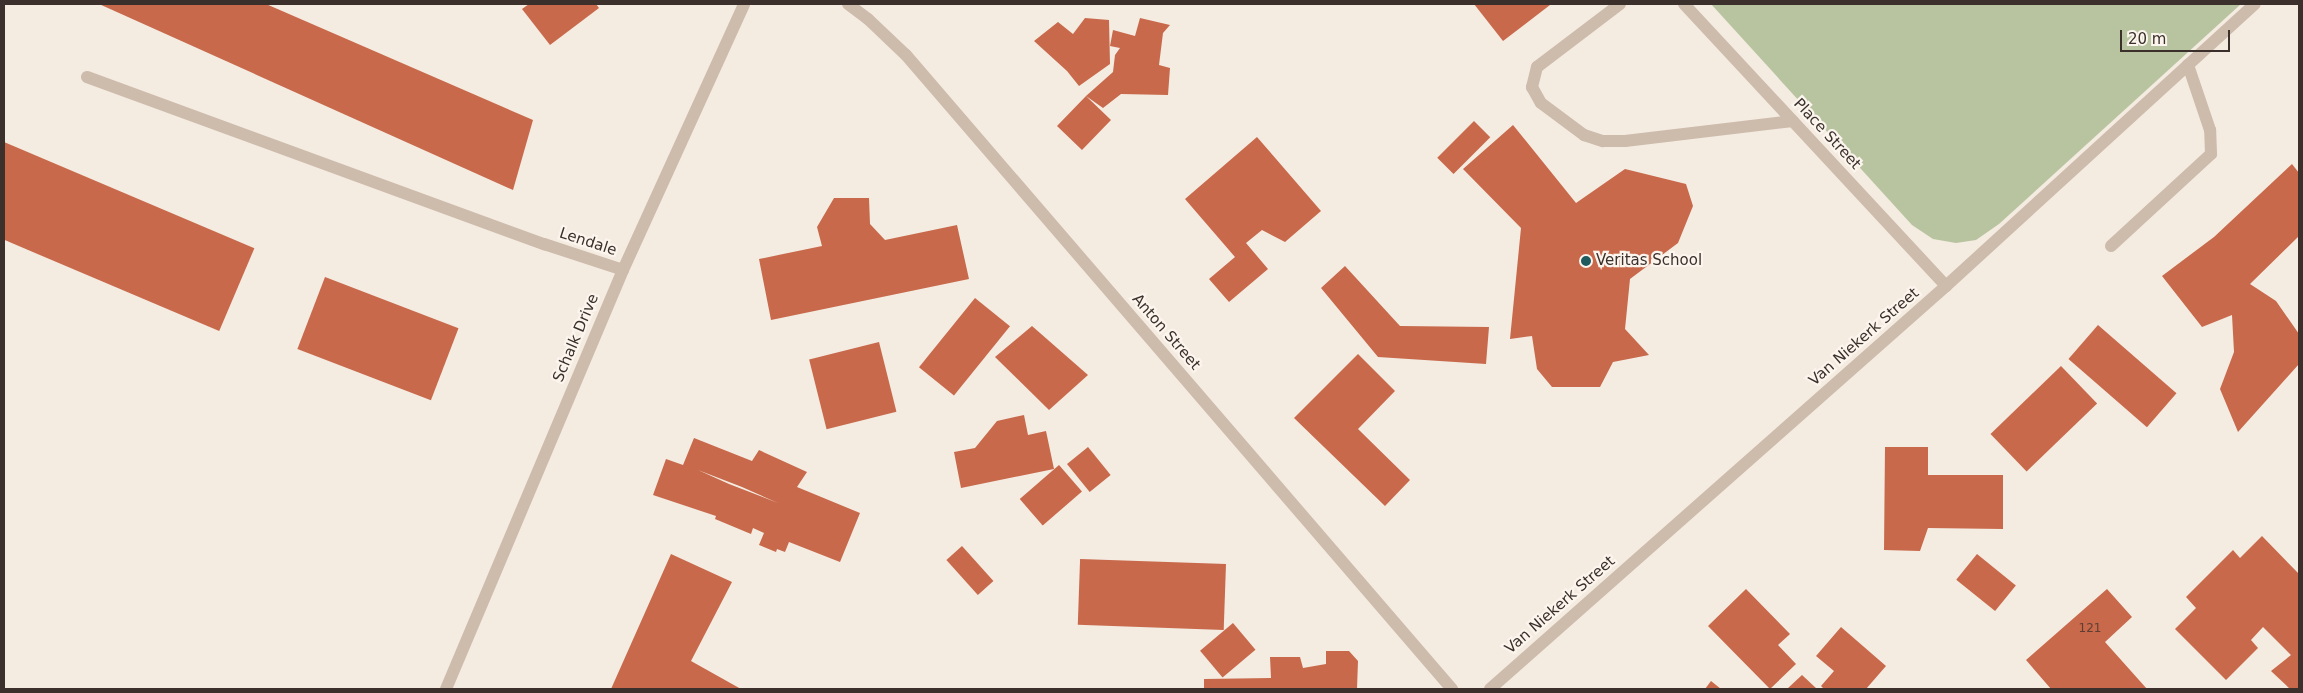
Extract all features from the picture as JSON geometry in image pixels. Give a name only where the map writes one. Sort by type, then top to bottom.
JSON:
[{"type":"street","name":"Schalk Drive","points":[[446,689],[622,270],[744,4]]},
{"type":"street","name":"Anton Street","points":[[848,4],[868,19],[906,55],[1452,689]]},
{"type":"street","points":[[1620,4],[1537,67],[1532,87],[1541,103],[1584,135],[1603,140],[1625,141],[1793,121]]},
{"type":"street","name":"Place Street","points":[[1684,4],[1946,286]]},
{"type":"street","name":"Van Niekerk Street","points":[[1490,689],[1946,286],[2255,4]]},
{"type":"street","points":[[2111,246],[2211,154],[2210,130],[2188,65]]},
{"type":"street","name":"Lendale","points":[[87,77],[544,244],[622,270]]},
{"type":"green space","points":[[1711,4],[2241,4],[1999,224],[1976,240],[1956,243],[1933,239],[1912,225]]},
{"type":"building","points":[[99,4],[266,4],[533,120],[513,190]]},
{"type":"building","points":[[529,4],[596,4],[599,8],[550,45],[522,9]]},
{"type":"building","points":[[1474,4],[1548,4],[1550,5],[1503,41]]},
{"type":"building","points":[[1085,18],[1109,20],[1110,64],[1079,86],[1067,71],[1034,41],[1058,22],[1073,34]]},
{"type":"building","points":[[1140,18],[1170,25],[1163,33],[1159,65],[1170,68],[1168,95],[1121,94],[1103,108],[1086,96],[1113,72],[1115,55],[1120,48],[1110,46],[1113,30],[1135,36]]},
{"type":"building","points":[[1086,96],[1111,120],[1082,150],[1057,126]]},
{"type":"building","points":[[1474,121],[1490,137],[1453,174],[1437,158]]},
{"type":"building","name":"Veritas School","points":[[1513,125],[1576,203],[1625,169],[1686,184],[1693,206],[1678,243],[1630,279],[1625,329],[1649,355],[1613,362],[1600,387],[1552,387],[1537,369],[1532,336],[1510,339],[1521,228],[1463,169]]},
{"type":"building","points":[[1257,137],[1321,211],[1285,242],[1262,230],[1246,243],[1268,269],[1229,302],[1209,279],[1235,257],[1185,199]]},
{"type":"building","points":[[4,142],[254,248],[219,331],[4,240]]},
{"type":"building","points":[[2292,164],[2299,173],[2299,236],[2250,284],[2276,301],[2299,334],[2299,364],[2238,432],[2220,389],[2234,352],[2232,315],[2202,327],[2162,276],[2214,237]]},
{"type":"building","points":[[834,198],[869,198],[870,224],[885,240],[957,225],[969,279],[771,320],[759,259],[822,246],[817,227]]},
{"type":"building","points":[[1345,266],[1400,326],[1489,327],[1486,364],[1378,357],[1321,288]]},
{"type":"building","points":[[325,277],[459,328],[431,400],[297,349]]},
{"type":"building","points":[[975,298],[1010,326],[954,395],[919,367]]},
{"type":"building","points":[[2098,325],[2176,393],[2147,427],[2068,359]]},
{"type":"building","points":[[1032,326],[1088,375],[1049,410],[995,357]]},
{"type":"building","points":[[879,342],[896,412],[827,429],[809,359]]},
{"type":"building","points":[[1358,354],[1395,391],[1358,429],[1410,480],[1385,506],[1294,418]]},
{"type":"building","points":[[2061,366],[2097,403],[2027,471],[1991,434]]},
{"type":"building","points":[[1024,415],[1028,435],[1046,431],[1054,469],[961,488],[954,452],[975,448],[997,421]]},
{"type":"building","points":[[694,438],[752,461],[759,450],[807,472],[797,487],[860,513],[840,562],[789,542],[785,552],[777,549],[776,552],[759,545],[764,533],[753,528],[751,534],[715,519],[716,516],[653,495],[666,459],[683,465]],"holes":[[[698,470],[742,487],[778,503]]]},
{"type":"building","points":[[1088,447],[1111,475],[1090,492],[1067,464]]},
{"type":"building","points":[[1885,447],[1928,447],[1928,475],[2003,475],[2003,529],[1928,528],[1920,551],[1884,550]]},
{"type":"building","points":[[1059,465],[1082,491],[1043,526],[1020,499]]},
{"type":"building","points":[[2262,536],[2299,574],[2299,689],[2290,689],[2271,671],[2291,655],[2263,627],[2251,640],[2258,648],[2226,680],[2175,629],[2196,608],[2186,597],[2233,550],[2240,558]]},
{"type":"building","points":[[962,546],[993,581],[978,595],[946,560]]},
{"type":"building","points":[[671,554],[732,582],[691,661],[741,689],[611,689]]},
{"type":"building","points":[[1977,554],[2016,585],[1995,611],[1956,580]]},
{"type":"building","points":[[1080,559],[1226,564],[1224,630],[1078,625]]},
{"type":"building","points":[[1746,589],[1790,634],[1778,645],[1796,664],[1770,689],[1708,626]]},
{"type":"building","points":[[2107,589],[2132,617],[2105,642],[2147,689],[2051,689],[2026,660]]},
{"type":"building","points":[[1233,623],[1255,650],[1223,677],[1200,651]]},
{"type":"building","points":[[1841,627],[1886,666],[1866,689],[1824,689],[1821,686],[1834,671],[1816,656]]},
{"type":"building","points":[[1326,651],[1349,651],[1358,661],[1357,689],[1204,689],[1204,679],[1271,678],[1270,657],[1300,657],[1303,668],[1326,664]]},
{"type":"building","points":[[1802,675],[1817,689],[1787,689]]},
{"type":"building","points":[[1711,681],[1721,689],[1705,689]]},
{"type":"place","name":"Veritas School","points":[[1586,261]]}]
